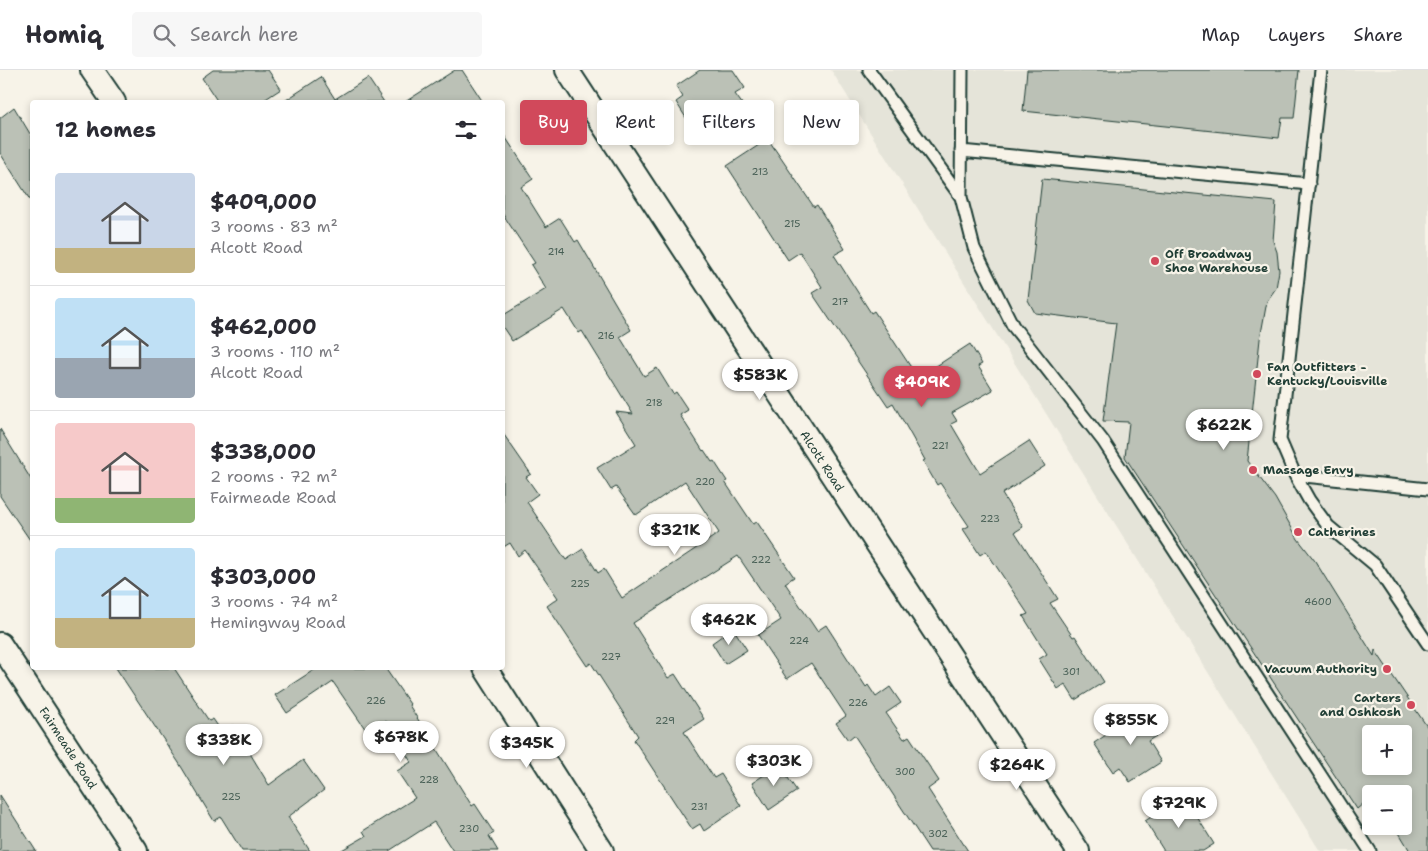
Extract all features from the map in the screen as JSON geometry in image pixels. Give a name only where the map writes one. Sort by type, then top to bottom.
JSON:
[{"type":"street","points":[[92,70],[113,100]]},
{"type":"street","name":"Alcott Road","points":[[567,70],[1078,851]]},
{"type":"street","name":"Fairmeade Road","points":[[0,644],[136,851]]},
{"type":"street","points":[[485,670],[602,851]]},
{"type":"lane","points":[[869,70],[961,196]]},
{"type":"lane","points":[[962,70],[961,196],[974,248],[1013,326],[1103,441],[1370,851]]},
{"type":"lane","points":[[1321,70],[1280,440],[1309,500],[1328,526],[1375,565],[1428,644]]},
{"type":"lane","points":[[961,151],[1309,184]]},
{"type":"lane","points":[[1296,475],[1428,489]]},
{"type":"shaded area","points":[[831,70],[1428,70],[1428,851],[1320,851],[859,115],[859,100],[850,100]]},
{"type":"building","points":[[213,70],[268,70],[281,89],[264,100],[217,100],[202,78]]},
{"type":"building","points":[[455,70],[462,70],[482,100],[408,100]]},
{"type":"building","points":[[700,70],[733,70],[745,88],[735,94],[739,100],[684,100],[684,115],[676,102],[683,97],[676,86]]},
{"type":"building","points":[[1027,70],[1299,70],[1294,118],[1282,118],[1279,138],[1023,111]]},
{"type":"building","points":[[321,77],[335,99],[368,78],[383,100],[286,100]]},
{"type":"building","points":[[14,107],[30,134],[30,200],[0,153],[0,118]]},
{"type":"building","points":[[505,137],[533,179],[521,187],[546,227],[560,218],[575,242],[578,240],[631,330],[620,337],[644,376],[657,368],[673,394],[676,392],[688,410],[680,415],[703,451],[712,462],[714,461],[727,481],[725,482],[753,524],[757,522],[794,577],[785,583],[817,631],[826,625],[866,687],[868,685],[876,697],[890,687],[901,703],[886,713],[904,739],[909,736],[939,781],[928,789],[968,851],[930,851],[854,735],[848,740],[836,723],[846,716],[811,663],[787,679],[758,635],[781,620],[738,556],[633,623],[668,678],[675,674],[704,719],[684,732],[714,778],[721,774],[741,806],[704,831],[700,824],[692,829],[634,740],[638,736],[591,663],[587,666],[547,606],[558,598],[525,550],[518,556],[510,543],[505,546],[505,436],[531,474],[526,477],[538,494],[527,502],[566,560],[583,549],[598,573],[604,569],[622,598],[719,533],[685,481],[636,515],[616,487],[611,490],[597,468],[636,444],[616,412],[633,414],[582,331],[579,333],[564,309],[512,341],[505,330],[505,314],[546,289],[531,265],[535,263],[505,218]]},
{"type":"building","points":[[759,145],[772,145],[814,207],[817,205],[845,249],[834,255],[871,313],[874,311],[918,378],[970,344],[982,364],[978,366],[993,390],[952,413],[957,421],[951,424],[980,473],[1029,441],[1045,466],[1002,494],[1023,527],[1015,532],[1058,599],[1050,603],[1073,637],[1075,636],[1104,682],[1075,700],[1065,684],[1058,689],[1039,659],[1047,654],[1023,616],[1028,614],[986,551],[980,555],[963,529],[969,526],[940,483],[937,485],[893,403],[888,406],[812,293],[822,287],[800,252],[788,260],[727,166]]},
{"type":"building","points":[[1042,179],[1276,202],[1273,241],[1277,252],[1279,271],[1276,288],[1267,301],[1260,339],[1247,461],[1275,498],[1298,539],[1315,561],[1374,656],[1375,650],[1428,728],[1428,851],[1410,851],[1400,835],[1412,835],[1412,785],[1362,785],[1362,805],[1357,809],[1125,457],[1129,422],[1103,421],[1116,323],[1035,313],[1028,300]]},
{"type":"building","points":[[0,429],[30,478],[30,540],[0,496]]},
{"type":"building","points":[[733,628],[747,650],[725,664],[712,643]]},
{"type":"building","points":[[117,670],[175,670],[209,721],[213,719],[222,732],[233,725],[269,785],[303,760],[324,790],[288,817],[310,851],[242,851],[221,817],[214,821],[179,763]]},
{"type":"building","points":[[314,670],[386,670],[410,704],[472,806],[475,804],[494,833],[489,836],[498,851],[453,851],[434,822],[389,851],[340,851],[366,836],[363,831],[415,798],[397,771],[411,762],[386,721],[368,733],[333,682],[287,713],[275,695]]},
{"type":"building","points":[[1145,709],[1161,733],[1148,741],[1161,762],[1130,782],[1120,767],[1113,772],[1094,743]]},
{"type":"building","points":[[779,765],[797,791],[769,810],[752,783]]},
{"type":"building","points":[[0,795],[36,851],[0,851]]},
{"type":"building","points":[[1184,796],[1214,844],[1203,851],[1164,851],[1145,821]]},
{"type":"place","name":"Off Broadway Shoe Warehouse","points":[[1155,261]]},
{"type":"place","name":"Fan Outfitters - Kentucky/Louisville","points":[[1257,374]]},
{"type":"place","name":"Massage Envy","points":[[1253,470]]},
{"type":"place","name":"Catherines","points":[[1298,532]]},
{"type":"place","name":"Vacuum Authority","points":[[1387,669]]},
{"type":"place","name":"Carters and Oshkosh","points":[[1411,705]]}]
